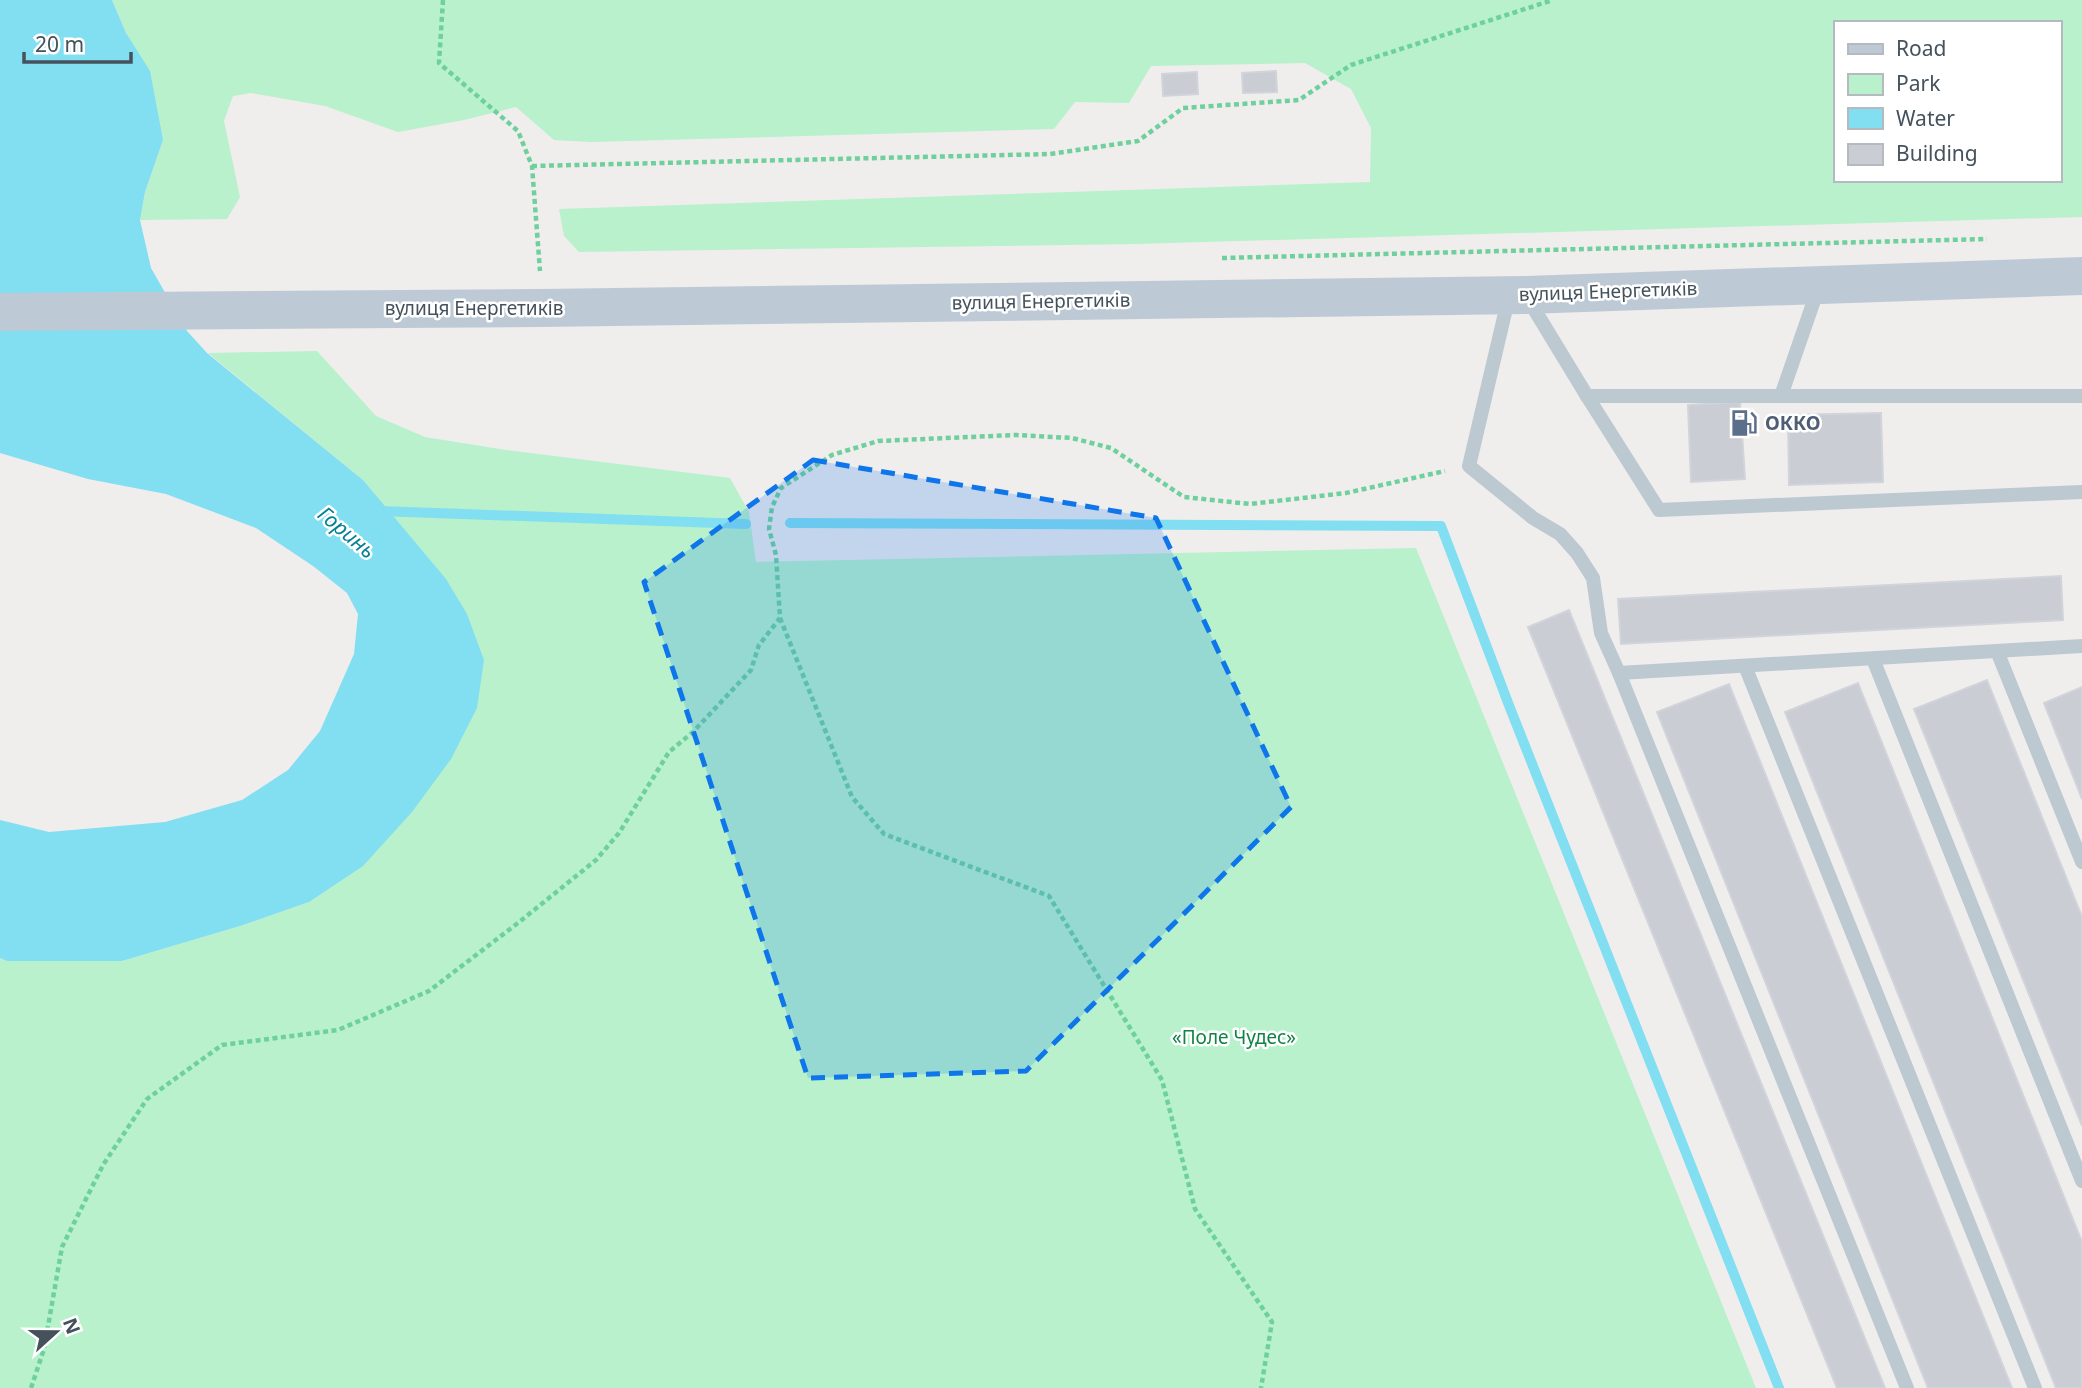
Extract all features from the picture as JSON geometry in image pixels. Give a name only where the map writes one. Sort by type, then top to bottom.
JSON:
[{"type":"main road","name":"вулиця Енергетиків","points":[[0,312],[452,307],[540,290],[1518,295],[2082,276]]},
{"type":"lane","points":[[1781,396],[1821,283]]},
{"type":"lane","points":[[1518,295],[1587,396],[1659,510],[2082,492]]},
{"type":"lane","points":[[1518,295],[1469,466],[1533,518],[1560,534],[1593,578],[1601,633],[1907,1388]]},
{"type":"lane","points":[[1587,396],[2082,397]]},
{"type":"lane","points":[[1619,673],[2082,646]]},
{"type":"lane","points":[[1997,651],[2082,862]]},
{"type":"lane","points":[[1873,659],[2082,1181]]},
{"type":"lane","points":[[1745,666],[2035,1388]]},
{"type":"path","points":[[443,0],[439,63],[518,131],[531,166],[540,290]]},
{"type":"path","points":[[531,166],[1050,154],[1138,141],[1183,108],[1299,100],[1351,65],[1553,0]]},
{"type":"path","points":[[1221,258],[1999,238]]},
{"type":"path","points":[[527,271],[540,290]]},
{"type":"path","points":[[1261,1388],[1272,1322],[1195,1209],[1162,1080],[1049,896],[884,834],[852,797],[780,618],[776,555],[769,529],[772,507],[781,488],[832,455],[878,441],[1016,435],[1072,438],[1111,448],[1184,497],[1250,504],[1346,493],[1469,466]]},
{"type":"path","points":[[31,1388],[44,1349],[62,1247],[103,1166],[147,1099],[222,1045],[338,1030],[429,991],[507,932],[596,860],[619,834],[669,752],[692,732],[751,670],[759,645],[780,618]]},
{"type":"highlighted area","points":[[813,460],[1156,518],[1291,807],[1026,1071],[808,1078],[644,582]]},
{"type":"green space","points":[[112,0],[2082,0],[2082,217],[1136,244],[579,252],[564,236],[559,209],[1370,182],[1371,128],[1351,89],[1305,63],[1151,66],[1129,103],[1075,102],[1054,129],[591,142],[554,140],[516,107],[398,132],[325,106],[251,93],[233,96],[224,121],[240,197],[227,219],[140,220],[145,192],[163,140]]},
{"type":"green space","name":"«Поле Чудес»","points":[[317,351],[376,416],[425,437],[730,478],[749,512],[756,562],[1416,548],[1756,1388],[0,1388],[0,958],[7,961],[122,961],[240,926],[309,902],[399,524],[363,480],[208,353]]},
{"type":"water","name":"Горинь","points":[[0,0],[112,0],[126,33],[150,71],[163,140],[145,192],[140,220],[151,268],[187,331],[207,353],[363,480],[446,579],[467,614],[484,660],[477,708],[451,759],[412,812],[363,866],[309,902],[240,926],[122,961],[7,961],[0,958],[0,820],[49,832],[165,822],[242,800],[288,770],[320,731],[354,654],[358,614],[347,593],[313,566],[256,528],[166,494],[88,479],[0,453]]},
{"type":"building","points":[[1276,71],[1277,92],[1243,93],[1242,73]]},
{"type":"building","points":[[1197,72],[1198,94],[1163,96],[1162,74]]},
{"type":"building","points":[[1740,402],[1745,479],[1691,482],[1688,405]]},
{"type":"building","points":[[1881,413],[1883,482],[1789,485],[1788,415]]},
{"type":"building","points":[[2061,576],[2063,620],[1621,644],[1618,599]]},
{"type":"building","points":[[1569,610],[1885,1388],[1837,1388],[1528,627]]},
{"type":"building","points":[[1987,680],[2082,917],[2082,1126],[1914,709]]},
{"type":"building","points":[[1858,683],[2082,1242],[2082,1388],[2056,1388],[1785,712]]},
{"type":"building","points":[[1729,684],[2012,1388],[1928,1388],[1657,712]]},
{"type":"building","points":[[2082,687],[2082,799],[2044,703]]},
{"type":"waterway","points":[[379,511],[746,524]]},
{"type":"waterway","points":[[790,523],[1441,526],[1510,708],[1779,1388]]},
{"type":"place","name":"ОККО","points":[[1744,423]]}]
